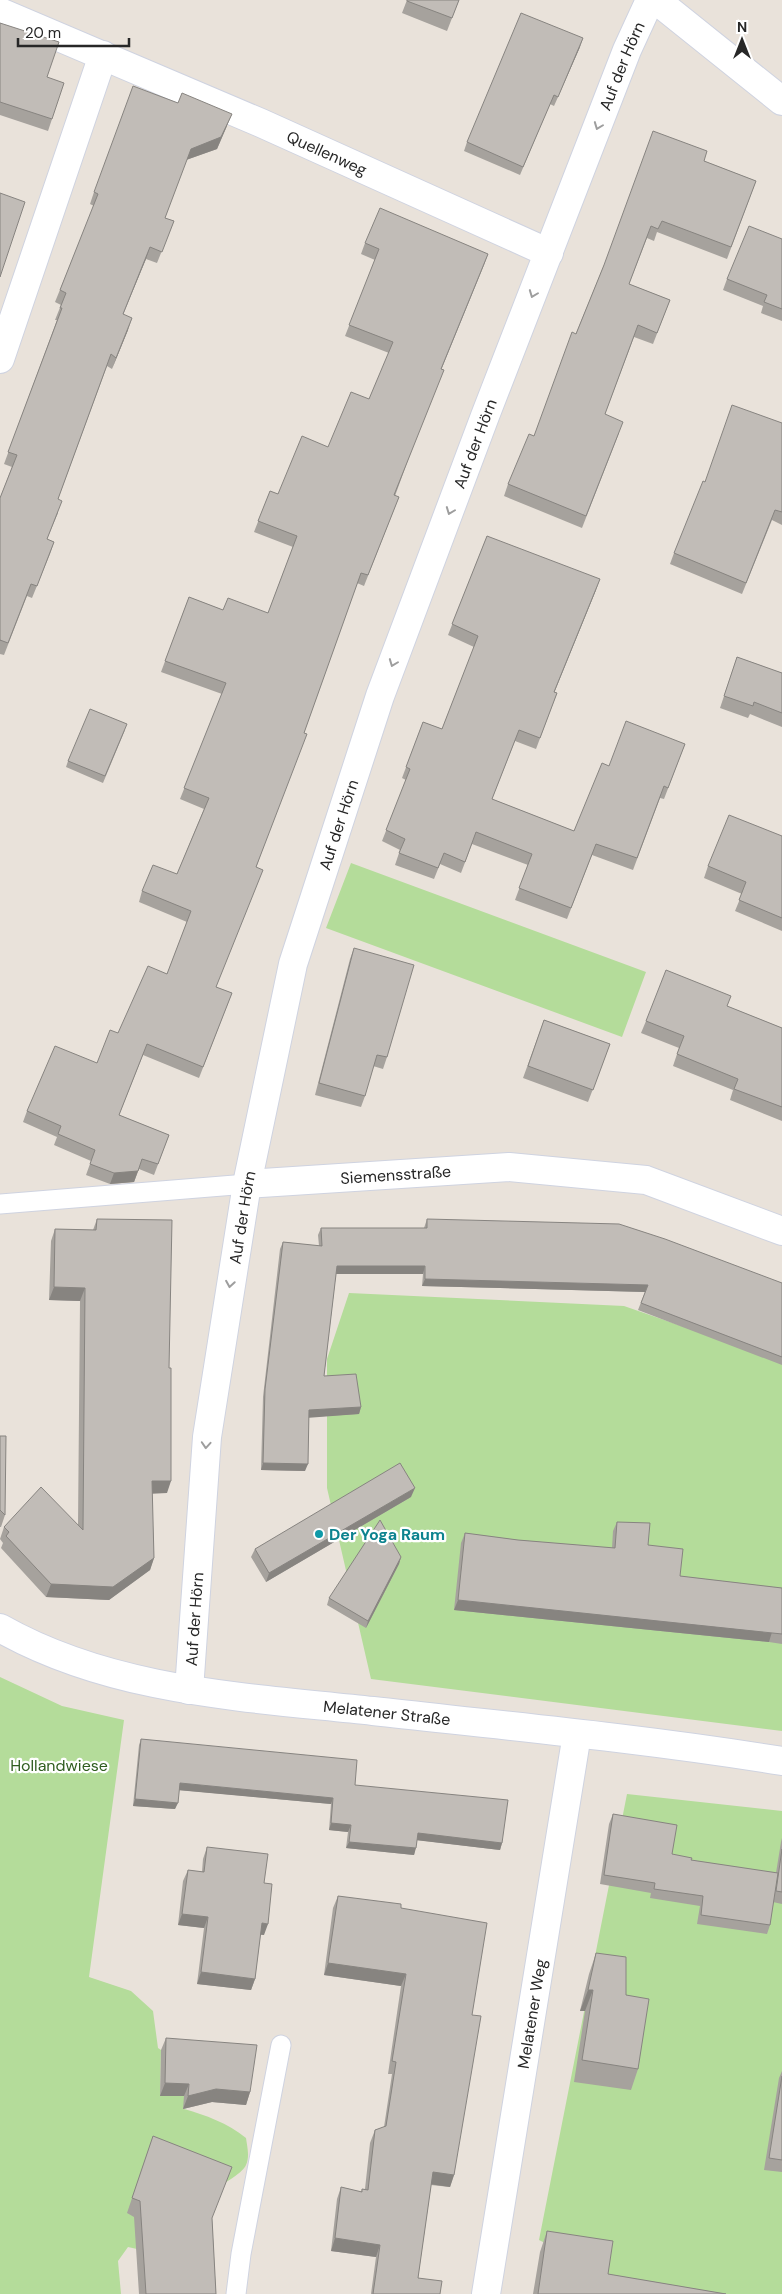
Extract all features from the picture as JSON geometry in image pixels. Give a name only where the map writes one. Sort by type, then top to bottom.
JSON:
[{"type":"street","name":"Auf der Hörn","points":[[189,1690],[208,1428],[247,1184],[293,964],[380,696],[627,50],[650,0]]},
{"type":"street","points":[[656,0],[782,101]]},
{"type":"street","name":"Quellenweg","points":[[0,12],[261,123],[549,253]]},
{"type":"street","points":[[2,349],[103,55]]},
{"type":"street","name":"Siemensstraße","points":[[247,1184],[509,1167],[646,1180],[782,1231]]},
{"type":"street","name":"Melatener Straße","points":[[0,1628],[20,1639],[98,1670],[189,1690],[577,1734],[782,1761]]},
{"type":"street","name":"Melatener Weg","points":[[486,2294],[577,1734]]},
{"type":"lane","name":"Siemensstraße","points":[[0,1204],[247,1184]]},
{"type":"lane","points":[[236,2294],[241,2254],[281,2045]]},
{"type":"green space","points":[[351,863],[646,972],[622,1037],[326,928]]},
{"type":"green space","points":[[349,1293],[624,1306],[782,1361],[782,1731],[371,1679],[327,1488],[327,1359]]},
{"type":"green space","name":"Hollandwiese","points":[[0,1677],[62,1706],[124,1720],[89,1977],[131,1991],[153,2011],[158,2048],[161,2050],[160,2096],[184,2096],[184,2109],[216,2120],[246,2138],[248,2158],[246,2165],[240,2172],[215,2188],[143,2221],[137,2249],[128,2247],[118,2261],[121,2294],[0,2294]]},
{"type":"green space","points":[[627,1794],[782,1811],[782,2294],[656,2294],[638,2290],[539,2240]]},
{"type":"building","points":[[407,0],[459,0],[452,18]]},
{"type":"building","points":[[521,13],[583,38],[558,97],[554,95],[523,167],[467,142]]},
{"type":"building","points":[[0,23],[59,42],[47,77],[64,83],[52,119],[0,102]]},
{"type":"building","points":[[133,86],[178,103],[182,93],[232,114],[221,137],[191,149],[165,218],[174,221],[162,252],[150,247],[123,314],[132,318],[116,358],[111,354],[58,499],[62,501],[47,539],[54,542],[37,586],[31,584],[8,643],[0,640],[0,498],[17,455],[8,452],[62,308],[60,308],[66,293],[60,290],[98,194],[94,192]]},
{"type":"building","points":[[653,131],[707,151],[704,161],[756,181],[731,247],[662,221],[658,229],[651,226],[629,284],[670,300],[657,333],[638,325],[605,414],[623,422],[586,516],[508,484],[529,434],[534,436],[572,332],[576,334],[604,265]]},
{"type":"building","points":[[0,193],[25,202],[0,277]]},
{"type":"building","points":[[380,208],[488,254],[441,369],[444,370],[394,495],[399,497],[368,575],[361,573],[304,733],[307,734],[256,867],[263,870],[216,987],[232,993],[203,1067],[147,1044],[119,1115],[169,1135],[158,1164],[142,1159],[138,1171],[114,1173],[90,1164],[95,1150],[58,1134],[61,1126],[27,1111],[55,1046],[97,1063],[110,1030],[118,1033],[148,966],[167,974],[191,911],[142,891],[153,865],[177,874],[209,798],[184,788],[226,683],[165,661],[189,597],[223,610],[228,598],[268,613],[297,536],[258,521],[270,491],[278,494],[302,436],[328,447],[351,392],[369,399],[393,342],[349,325],[379,249],[365,243]]},
{"type":"building","points":[[749,226],[782,239],[782,309],[764,302],[767,295],[727,279]]},
{"type":"building","points":[[732,405],[782,423],[782,512],[775,510],[746,583],[674,553],[703,481],[705,482]]},
{"type":"building","points":[[487,536],[600,579],[554,692],[557,693],[540,738],[519,730],[492,799],[574,831],[602,763],[609,766],[626,721],[685,744],[668,788],[664,786],[637,858],[596,844],[571,908],[519,888],[532,854],[476,832],[465,862],[444,853],[438,868],[399,853],[405,839],[386,830],[410,769],[406,767],[423,722],[442,729],[478,636],[452,624]]},
{"type":"building","points":[[737,657],[782,673],[782,713],[754,702],[753,706],[724,696]]},
{"type":"building","points":[[90,709],[127,724],[105,776],[68,761]]},
{"type":"building","points":[[729,815],[782,836],[782,918],[739,900],[746,882],[708,866]]},
{"type":"building","points":[[354,948],[414,965],[387,1057],[377,1055],[365,1096],[319,1083]]},
{"type":"building","points":[[666,970],[731,996],[727,1006],[782,1028],[782,1107],[734,1089],[738,1079],[677,1054],[684,1036],[646,1021]]},
{"type":"building","points":[[544,1020],[610,1044],[593,1090],[528,1066]]},
{"type":"building","points":[[97,1219],[172,1220],[169,1368],[171,1368],[171,1481],[152,1481],[154,1558],[113,1587],[51,1584],[6,1536],[9,1532],[4,1527],[41,1487],[83,1530],[85,1288],[54,1287],[55,1229],[96,1230]]},
{"type":"building","points":[[427,1219],[619,1224],[665,1239],[782,1283],[782,1357],[641,1303],[648,1285],[425,1279],[425,1266],[337,1266],[324,1376],[356,1374],[361,1407],[309,1410],[308,1464],[263,1463],[265,1389],[283,1242],[322,1246],[321,1228],[427,1228]]},
{"type":"building","points":[[0,1436],[6,1436],[5,1515],[0,1510]]},
{"type":"building","points":[[400,1463],[415,1488],[269,1573],[255,1549]]},
{"type":"building","points":[[380,1520],[401,1557],[368,1621],[329,1598]]},
{"type":"building","points":[[617,1522],[650,1523],[648,1545],[683,1549],[680,1576],[782,1588],[782,1634],[458,1600],[465,1533],[518,1540],[615,1548]]},
{"type":"building","points":[[141,1739],[357,1760],[355,1785],[508,1800],[502,1843],[418,1833],[416,1848],[349,1842],[351,1825],[331,1823],[333,1798],[180,1783],[178,1803],[135,1799]]},
{"type":"building","points":[[613,1814],[677,1825],[672,1854],[692,1858],[691,1860],[778,1873],[770,1925],[701,1915],[703,1896],[654,1889],[655,1883],[604,1875]]},
{"type":"building","points":[[207,1847],[268,1854],[264,1883],[272,1884],[268,1924],[262,1923],[255,1979],[201,1972],[208,1917],[182,1914],[188,1870],[204,1872]]},
{"type":"building","points":[[782,1849],[782,1892],[776,1891]]},
{"type":"building","points":[[338,1896],[401,1904],[401,1908],[487,1923],[472,2015],[481,2016],[454,2175],[433,2172],[418,2278],[442,2281],[440,2294],[373,2294],[380,2245],[335,2238],[341,2187],[362,2192],[362,2189],[368,2190],[375,2130],[386,2126],[396,2062],[392,2061],[406,1974],[328,1963]]},
{"type":"building","points":[[596,1953],[626,1957],[626,1995],[649,1999],[638,2069],[582,2060],[593,1990],[588,1990]]},
{"type":"building","points":[[166,2038],[257,2045],[250,2092],[216,2089],[188,2096],[189,2084],[165,2083]]},
{"type":"building","points":[[782,2076],[782,2160],[769,2158]]},
{"type":"building","points":[[153,2136],[232,2167],[212,2218],[216,2294],[146,2294],[140,2201],[132,2198]]},
{"type":"building","points":[[547,2231],[613,2241],[608,2274],[726,2294],[538,2294]]},
{"type":"place","name":"Der Yoga Raum","points":[[319,1534]]}]
